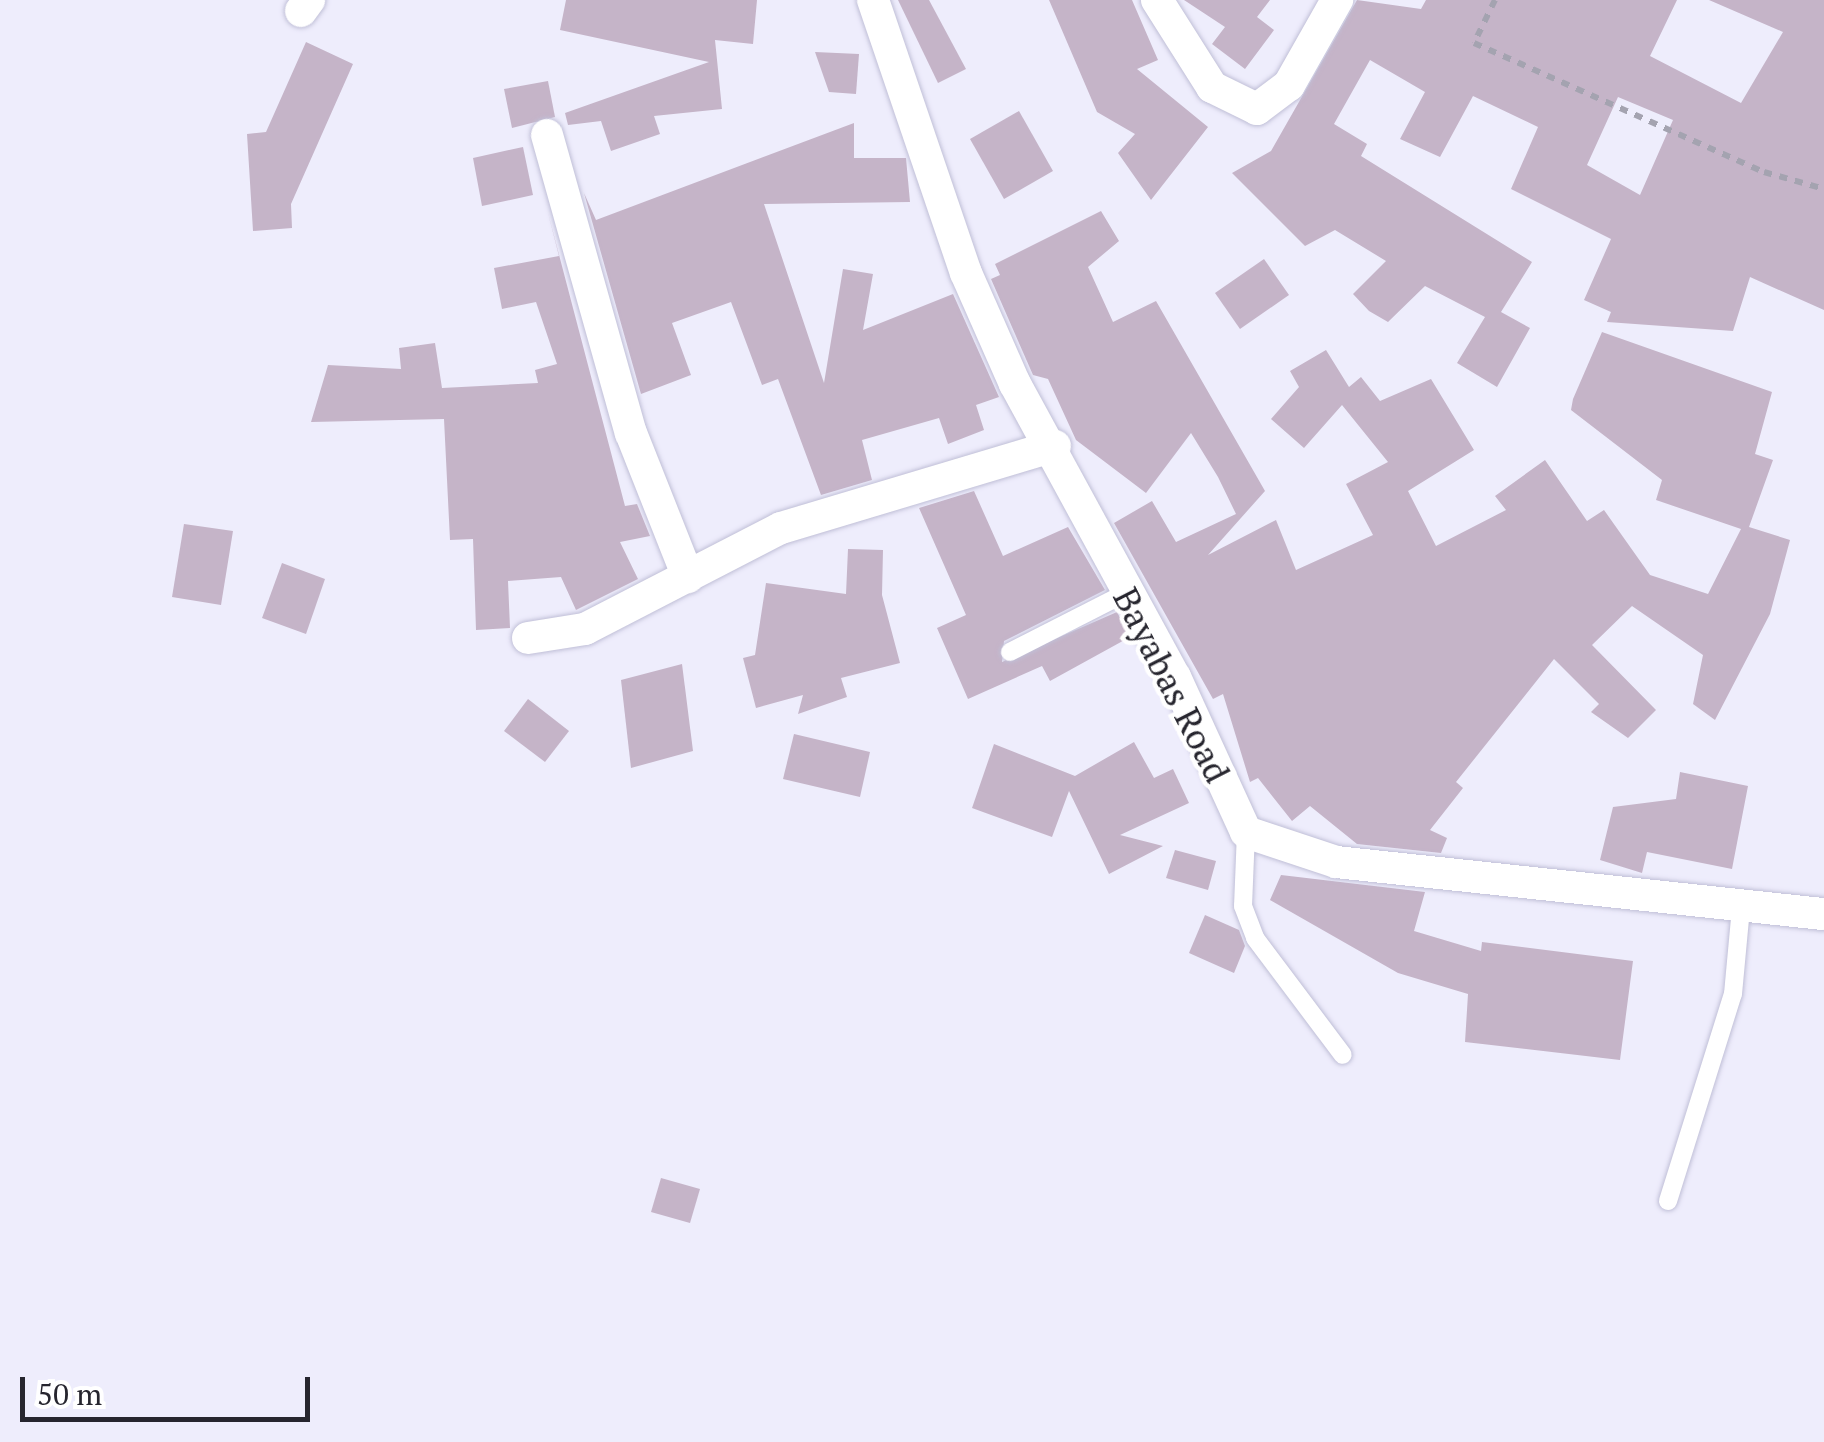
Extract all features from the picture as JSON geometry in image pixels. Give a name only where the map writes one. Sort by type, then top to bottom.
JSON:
[{"type":"street","name":"Bayabas Road","points":[[873,0],[966,273],[1015,384],[1055,446],[1124,594],[1175,677],[1246,832]]},
{"type":"street","points":[[1157,0],[1212,87],[1258,109],[1290,85],[1337,0]]},
{"type":"street","points":[[547,135],[631,433],[688,577]]},
{"type":"street","points":[[528,638],[585,630],[780,528],[1055,446]]},
{"type":"street","points":[[1246,832],[1336,862],[1824,914]]},
{"type":"lane","points":[[1010,652],[1124,594]]},
{"type":"lane","points":[[1246,832],[1243,906],[1254,938],[1343,1055]]},
{"type":"lane","points":[[1668,1201],[1733,994],[1741,908]]},
{"type":"path","points":[[1495,0],[1474,43],[1764,172],[1824,189]]},
{"type":"building","points":[[566,0],[757,0],[753,44],[715,40],[722,109],[654,116],[660,134],[611,151],[601,121],[568,125],[565,113],[709,62],[560,30]]},
{"type":"building","points":[[898,0],[929,0],[966,69],[938,83]]},
{"type":"building","points":[[1049,0],[1132,0],[1158,60],[1137,69],[1208,127],[1151,200],[1118,153],[1135,134],[1097,112]]},
{"type":"building","points":[[1184,0],[1270,0],[1257,17],[1274,30],[1245,69],[1212,44],[1225,27]]},
{"type":"building","points":[[1357,0],[1421,9],[1426,0],[1677,0],[1650,56],[1741,103],[1783,32],[1709,0],[1824,0],[1824,310],[1750,277],[1733,331],[1607,322],[1611,312],[1584,300],[1611,239],[1511,189],[1538,127],[1473,96],[1440,157],[1400,139],[1425,92],[1370,60],[1334,124],[1367,144],[1361,156],[1532,262],[1501,312],[1530,328],[1497,387],[1457,363],[1485,317],[1425,286],[1388,322],[1369,311],[1353,294],[1386,261],[1335,230],[1305,246],[1232,173],[1271,151]],"holes":[[[1618,97],[1673,120],[1640,195],[1587,165]]]},
{"type":"building","points":[[306,42],[353,64],[291,204],[292,228],[253,231],[247,134],[266,132]]},
{"type":"building","points":[[815,52],[859,54],[856,94],[829,92]]},
{"type":"building","points":[[548,81],[555,117],[512,128],[504,89]]},
{"type":"building","points":[[1019,111],[1053,171],[1004,199],[970,139]]},
{"type":"building","points":[[854,123],[854,158],[906,158],[910,202],[764,204],[824,383],[843,269],[873,274],[863,330],[953,294],[999,397],[976,405],[984,430],[948,444],[939,418],[862,440],[872,480],[821,495],[778,379],[762,385],[731,302],[672,323],[691,375],[641,394],[584,193],[596,220]]},
{"type":"building","points":[[523,147],[533,195],[482,206],[473,158]]},
{"type":"building","points":[[547,209],[625,506],[637,504],[650,536],[620,542],[638,579],[576,610],[561,577],[508,581],[510,628],[476,630],[473,539],[450,540],[444,419],[311,422],[328,365],[401,369],[399,348],[435,343],[442,388],[538,383],[535,370],[557,364],[536,302],[502,309],[494,268],[559,256]]},
{"type":"building","points":[[1101,211],[1119,241],[1088,267],[1113,322],[1156,301],[1265,491],[1208,555],[1276,520],[1296,570],[1373,535],[1346,484],[1388,462],[1342,405],[1304,448],[1271,419],[1299,387],[1290,371],[1326,350],[1349,387],[1361,377],[1380,401],[1431,379],[1474,450],[1408,491],[1436,546],[1506,510],[1495,496],[1545,460],[1587,521],[1604,510],[1650,575],[1708,594],[1741,529],[1656,500],[1662,480],[1571,410],[1573,399],[1602,332],[1772,392],[1755,454],[1773,460],[1749,527],[1790,540],[1770,614],[1715,720],[1693,704],[1703,655],[1632,606],[1592,645],[1656,710],[1628,738],[1591,712],[1599,704],[1554,659],[1456,782],[1463,788],[1430,830],[1447,838],[1441,853],[1357,844],[1310,806],[1292,821],[1258,778],[1250,782],[1223,694],[1213,699],[1114,523],[1152,501],[1176,542],[1236,514],[1218,477],[1191,433],[1146,493],[1076,440],[1048,379],[1033,375],[991,279],[1000,275],[995,264]]},
{"type":"building","points":[[1264,259],[1289,295],[1240,329],[1215,293]]},
{"type":"building","points":[[974,491],[1003,556],[1068,527],[1105,590],[1004,641],[1002,662],[1117,612],[1130,637],[1050,681],[1042,666],[968,699],[937,628],[966,615],[919,508]]},
{"type":"building","points":[[184,524],[233,531],[221,605],[172,597]]},
{"type":"building","points":[[848,549],[883,550],[882,595],[900,663],[841,678],[847,697],[798,714],[803,695],[756,708],[743,658],[755,655],[766,583],[846,594]]},
{"type":"building","points":[[282,563],[325,579],[306,634],[262,618]]},
{"type":"building","points":[[682,664],[693,751],[631,768],[621,680]]},
{"type":"building","points":[[528,699],[569,731],[545,762],[504,731]]},
{"type":"building","points":[[794,734],[870,752],[860,797],[783,779]]},
{"type":"building","points":[[1134,742],[1154,778],[1173,769],[1189,803],[1120,835],[1163,846],[1109,874],[1069,791],[1052,837],[972,808],[994,744],[1075,776]]},
{"type":"building","points":[[1680,772],[1748,786],[1732,869],[1647,852],[1642,873],[1600,860],[1613,807],[1676,799]]},
{"type":"building","points":[[1175,850],[1216,861],[1208,890],[1166,878]]},
{"type":"building","points":[[1281,875],[1425,892],[1414,931],[1481,951],[1482,942],[1633,961],[1620,1060],[1465,1042],[1468,994],[1398,973],[1270,900]]},
{"type":"building","points":[[1205,915],[1239,930],[1245,946],[1234,973],[1189,953]]},
{"type":"building","points":[[661,1178],[700,1189],[690,1223],[651,1212]]}]
